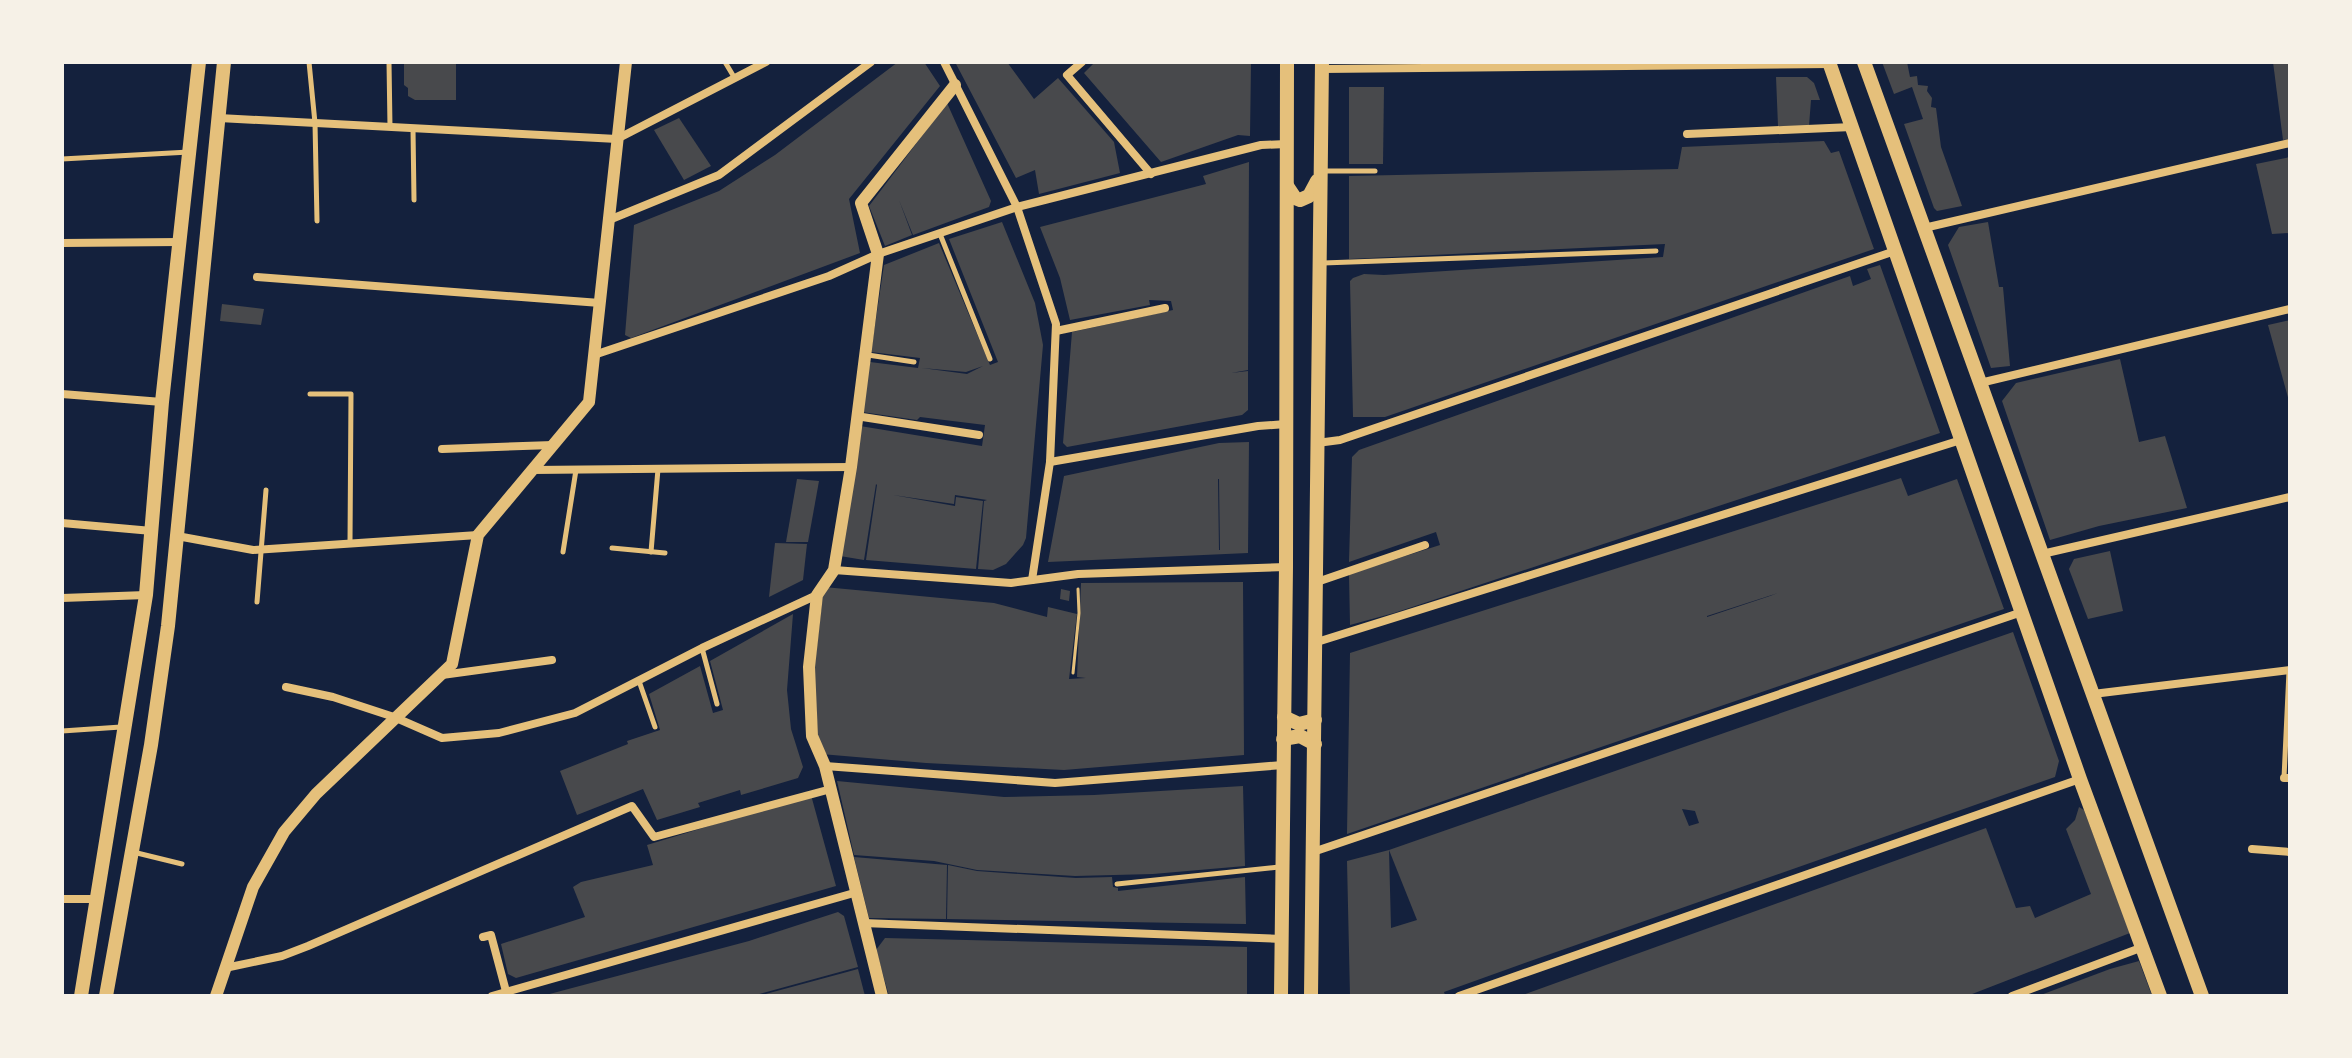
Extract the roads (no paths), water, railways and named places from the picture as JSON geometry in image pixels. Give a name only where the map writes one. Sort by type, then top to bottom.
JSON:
[{"type":"main road","points":[[81,996],[146,595],[162,402],[199,62]]},
{"type":"main road","points":[[106,996],[166,641],[224,62]]},
{"type":"main road","points":[[1281,996],[1287,62]]},
{"type":"main road","points":[[1864,62],[2202,996]]},
{"type":"main road","points":[[1830,63],[2080,779],[2160,996]]},
{"type":"main road","points":[[1311,996],[1322,66]]},
{"type":"main road","points":[[1287,186],[1295,198],[1305,199],[1320,173]]},
{"type":"main road","points":[[1284,717],[1299,724],[1315,720]]},
{"type":"main road","points":[[1283,739],[1300,736],[1315,744]]},
{"type":"street","points":[[216,996],[253,887],[284,832],[316,794],[452,664],[478,535],[589,402],[626,62]]},
{"type":"street","points":[[219,118],[617,139],[766,62]]},
{"type":"street","points":[[609,220],[719,175],[871,62]]},
{"type":"street","points":[[944,62],[1017,207],[1056,324],[1050,462],[1032,580]]},
{"type":"street","points":[[1082,62],[1067,75],[1151,174]]},
{"type":"street","points":[[1322,66],[1830,63]]},
{"type":"street","points":[[882,996],[854,893],[825,766],[812,736],[809,667],[817,595],[834,570],[851,467],[878,254],[861,203],[955,85]]},
{"type":"street","points":[[1687,134],[1852,127]]},
{"type":"street","points":[[1924,228],[2290,143]]},
{"type":"street","points":[[594,355],[829,276],[878,254],[1017,207],[1261,145],[1286,144]]},
{"type":"street","points":[[62,243],[180,242]]},
{"type":"street","points":[[1316,443],[1340,440],[1895,251]]},
{"type":"street","points":[[257,277],[600,303]]},
{"type":"street","points":[[1056,331],[1165,308]]},
{"type":"street","points":[[1980,383],[2290,309]]},
{"type":"street","points":[[62,394],[162,402]]},
{"type":"street","points":[[856,416],[979,435]]},
{"type":"street","points":[[1050,462],[1258,426],[1286,424]]},
{"type":"street","points":[[1317,642],[1961,440]]},
{"type":"street","points":[[442,449],[553,445]]},
{"type":"street","points":[[532,470],[851,467]]},
{"type":"street","points":[[2042,554],[2290,497]]},
{"type":"street","points":[[62,523],[153,531]]},
{"type":"street","points":[[177,536],[261,549],[478,535]]},
{"type":"street","points":[[1317,582],[1425,545]]},
{"type":"street","points":[[834,570],[1011,583],[1078,574],[1286,567]]},
{"type":"street","points":[[62,598],[146,595]]},
{"type":"street","points":[[286,687],[333,697],[394,717],[442,738],[499,733],[575,713],[702,648],[817,595]]},
{"type":"street","points":[[1313,852],[2022,612]]},
{"type":"street","points":[[442,675],[552,660]]},
{"type":"street","points":[[2093,694],[2290,670]]},
{"type":"street","points":[[825,766],[1055,783],[1283,765]]},
{"type":"street","points":[[1459,996],[2080,779]]},
{"type":"street","points":[[225,968],[282,956],[308,946],[632,806],[654,837],[831,789]]},
{"type":"street","points":[[2252,849],[2290,852]]},
{"type":"street","points":[[492,996],[854,893]]},
{"type":"street","points":[[62,899],[97,899]]},
{"type":"street","points":[[863,923],[1282,939]]},
{"type":"street","points":[[483,937],[491,935],[507,994]]},
{"type":"street","points":[[2012,996],[2143,947]]},
{"type":"lane","points":[[309,62],[315,123],[317,221]]},
{"type":"lane","points":[[389,62],[390,127]]},
{"type":"lane","points":[[725,62],[735,78]]},
{"type":"lane","points":[[413,128],[414,200]]},
{"type":"lane","points":[[62,159],[190,152]]},
{"type":"lane","points":[[1320,173],[1375,171]]},
{"type":"lane","points":[[940,233],[990,359]]},
{"type":"lane","points":[[1318,264],[1656,251]]},
{"type":"lane","points":[[864,354],[914,362]]},
{"type":"lane","points":[[310,394],[351,394],[350,543]]},
{"type":"lane","points":[[651,552],[658,469]]},
{"type":"lane","points":[[563,552],[576,470]]},
{"type":"lane","points":[[257,602],[266,490]]},
{"type":"lane","points":[[612,548],[665,553]]},
{"type":"lane","points":[[702,648],[717,704]]},
{"type":"lane","points":[[2287,778],[2290,670]]},
{"type":"lane","points":[[639,681],[655,727]]},
{"type":"lane","points":[[62,731],[126,727]]},
{"type":"lane","points":[[132,852],[182,864]]},
{"type":"lane","points":[[1117,884],[1281,867]]}]
